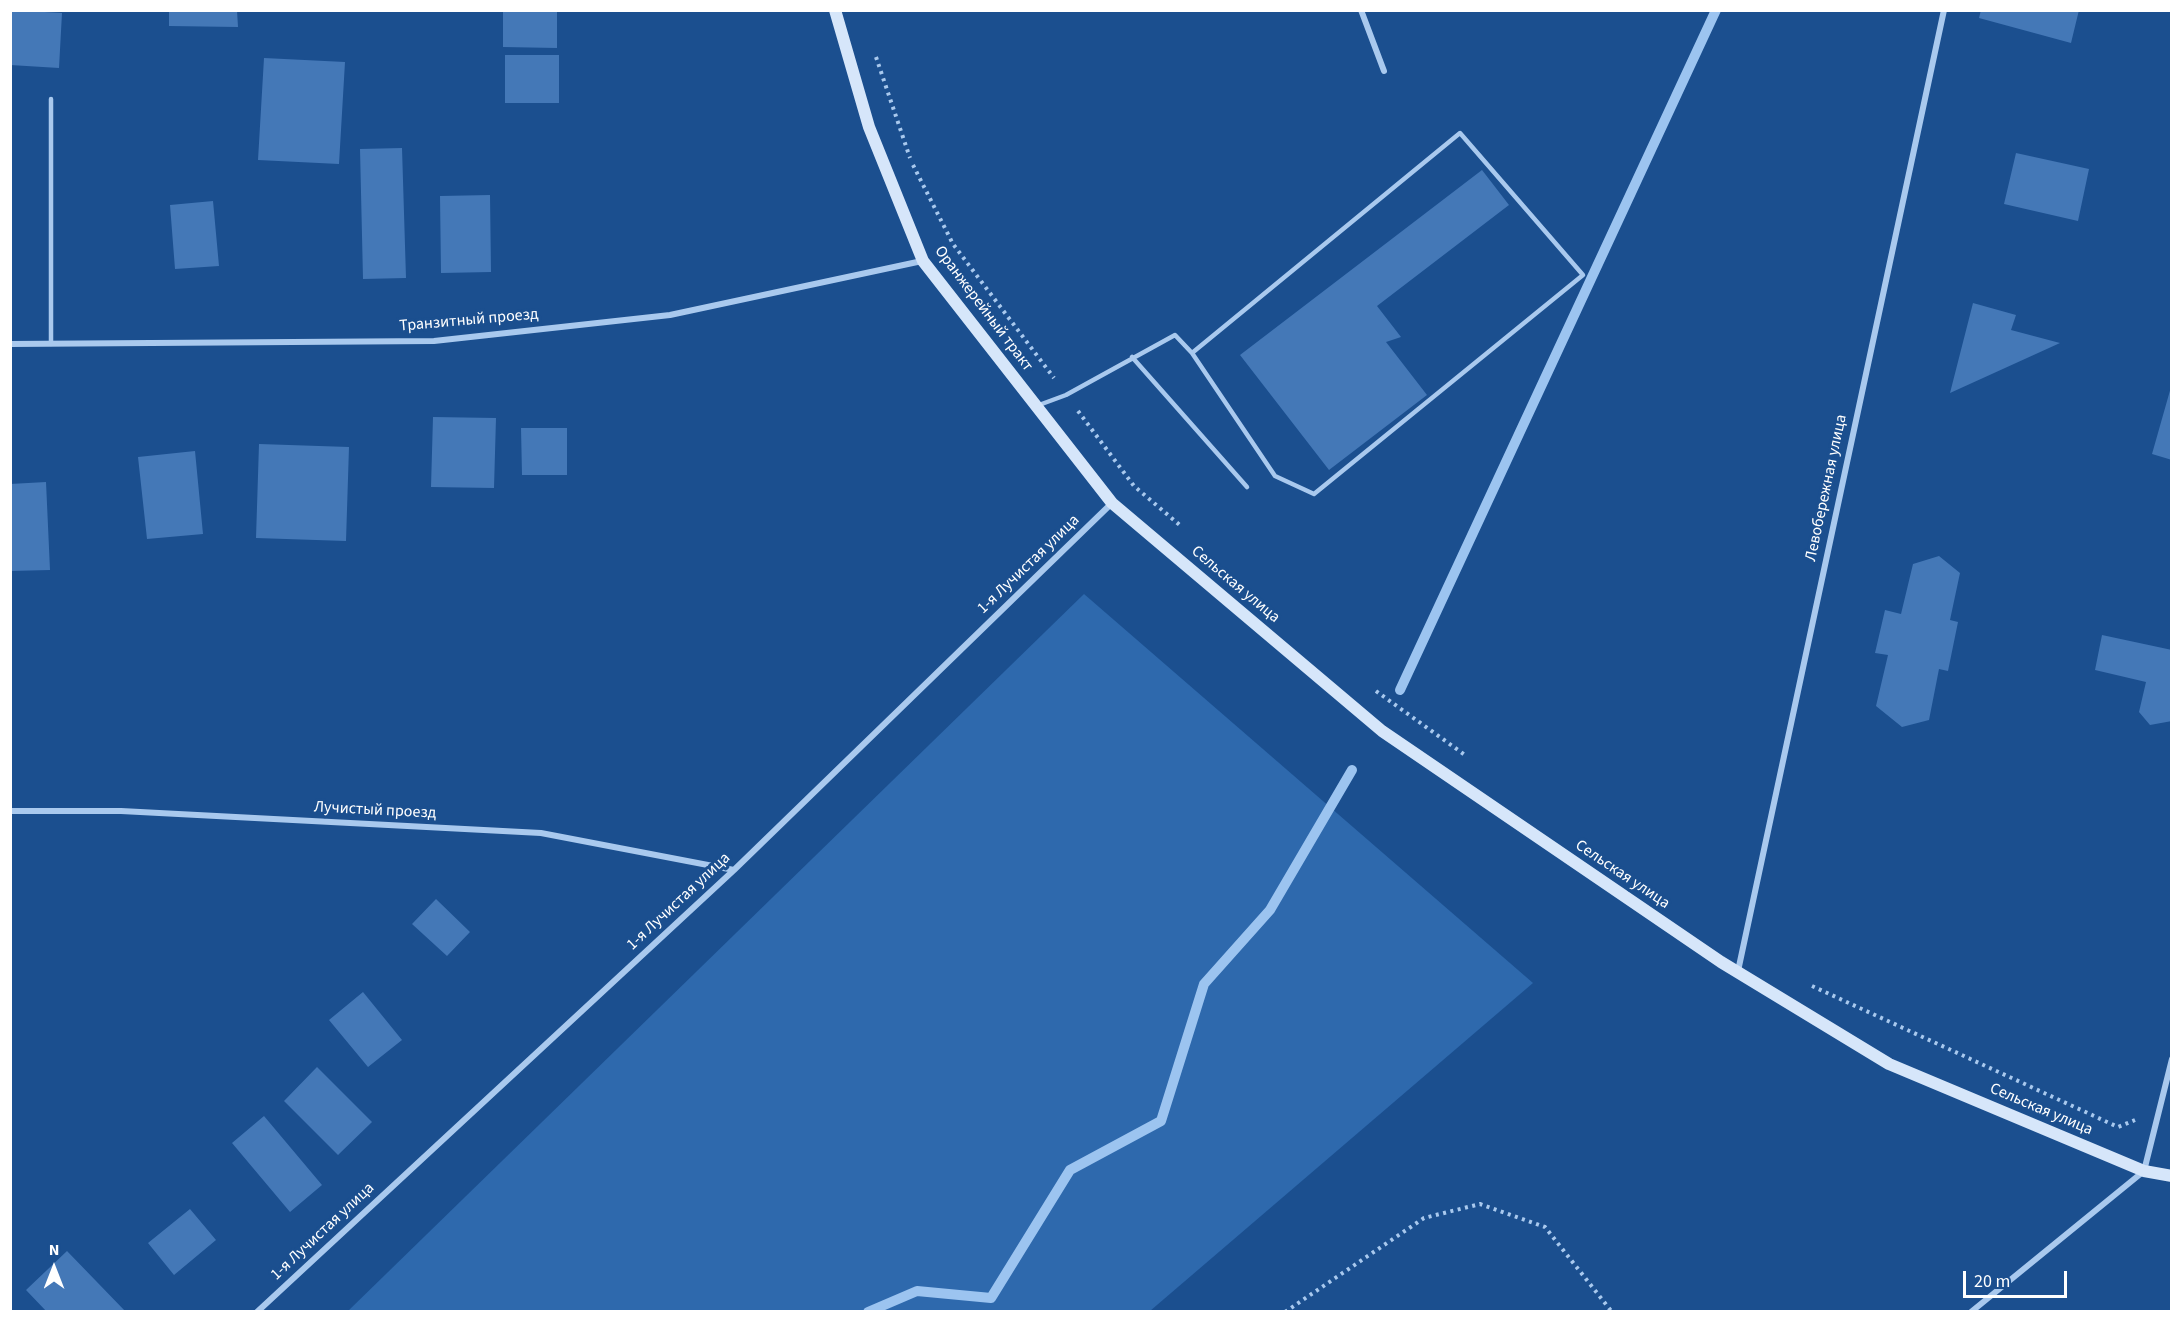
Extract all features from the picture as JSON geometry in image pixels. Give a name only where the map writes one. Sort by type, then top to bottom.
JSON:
[{"type":"street","name":"Оранжерейный тракт","points":[[835,10],[869,127],[923,261],[1112,503]]},
{"type":"street","points":[[1361,10],[1384,71]]},
{"type":"street","name":"Левобережная улица","points":[[1738,972],[1944,10]]},
{"type":"street","name":"Транзитный проезд","points":[[10,344],[434,341],[670,315],[923,261]]},
{"type":"street","name":"Сельская улица","points":[[1112,503],[1382,731],[1738,972],[1889,1064],[2144,1171],[2172,1176]]},
{"type":"street","name":"1-я Лучистая улица","points":[[257,1311],[734,870],[1112,503]]},
{"type":"street","name":"Лучистый проезд","points":[[10,811],[122,811],[541,833],[734,870]]},
{"type":"street","points":[[1971,1311],[2144,1171],[2172,1059]]},
{"type":"lane","points":[[51,99],[51,344]]},
{"type":"lane","points":[[1036,406],[1066,394],[1175,335],[1192,353],[1275,476],[1314,494],[1582,275],[1460,133],[1192,353]]},
{"type":"lane","points":[[1132,357],[1247,487]]},
{"type":"path","points":[[876,54],[912,163],[953,244],[1134,486],[1186,531]]},
{"type":"path","points":[[1372,688],[1469,758]]},
{"type":"path","points":[[1806,984],[2118,1127],[2159,1110]]},
{"type":"path","points":[[1285,1311],[1424,1218],[1480,1204],[1545,1227],[1612,1311]]},
{"type":"shaded area","points":[[1084,594],[1533,983],[1150,1311],[348,1311]]},
{"type":"building","points":[[10,10],[62,13],[59,68],[10,65]]},
{"type":"building","points":[[169,10],[237,10],[238,27],[169,26]]},
{"type":"building","points":[[503,10],[557,10],[557,48],[503,47]]},
{"type":"building","points":[[1981,10],[2079,10],[2071,43],[1979,18]]},
{"type":"building","points":[[505,55],[559,55],[559,103],[505,103]]},
{"type":"building","points":[[264,58],[345,62],[339,164],[258,160]]},
{"type":"building","points":[[402,148],[406,278],[363,279],[360,149]]},
{"type":"building","points":[[2016,153],[2089,169],[2078,221],[2004,204]]},
{"type":"building","points":[[1482,170],[1509,205],[1377,306],[1401,337],[1386,342],[1427,395],[1329,470],[1240,355]]},
{"type":"building","points":[[490,195],[491,272],[441,273],[440,196]]},
{"type":"building","points":[[213,201],[219,266],[175,269],[170,205]]},
{"type":"building","points":[[1973,303],[2016,315],[2011,330],[2060,343],[1950,393]]},
{"type":"building","points":[[2172,387],[2172,460],[2152,454]]},
{"type":"building","points":[[433,417],[496,418],[494,488],[431,487]]},
{"type":"building","points":[[521,428],[567,428],[567,475],[522,475]]},
{"type":"building","points":[[259,444],[349,447],[346,541],[256,538]]},
{"type":"building","points":[[195,451],[203,534],[147,539],[138,457]]},
{"type":"building","points":[[46,482],[50,570],[10,571],[10,484]]},
{"type":"building","points":[[1939,556],[1960,573],[1950,620],[1958,622],[1948,671],[1939,669],[1929,720],[1902,727],[1876,706],[1888,655],[1875,653],[1885,610],[1901,614],[1913,564]]},
{"type":"building","points":[[2102,635],[2172,650],[2172,721],[2150,725],[2139,712],[2146,682],[2095,670]]},
{"type":"building","points":[[436,899],[470,932],[447,956],[412,924]]},
{"type":"building","points":[[363,992],[402,1040],[368,1067],[329,1020]]},
{"type":"building","points":[[317,1067],[372,1122],[338,1155],[284,1101]]},
{"type":"building","points":[[264,1116],[322,1185],[290,1212],[232,1143]]},
{"type":"building","points":[[190,1209],[216,1240],[174,1275],[148,1243]]},
{"type":"building","points":[[67,1251],[126,1312],[47,1312],[26,1290]]},
{"type":"waterway","points":[[1400,690],[1716,10]]},
{"type":"waterway","points":[[868,1312],[917,1291],[991,1298],[1070,1170],[1161,1121],[1204,984],[1270,910],[1352,770]]}]
